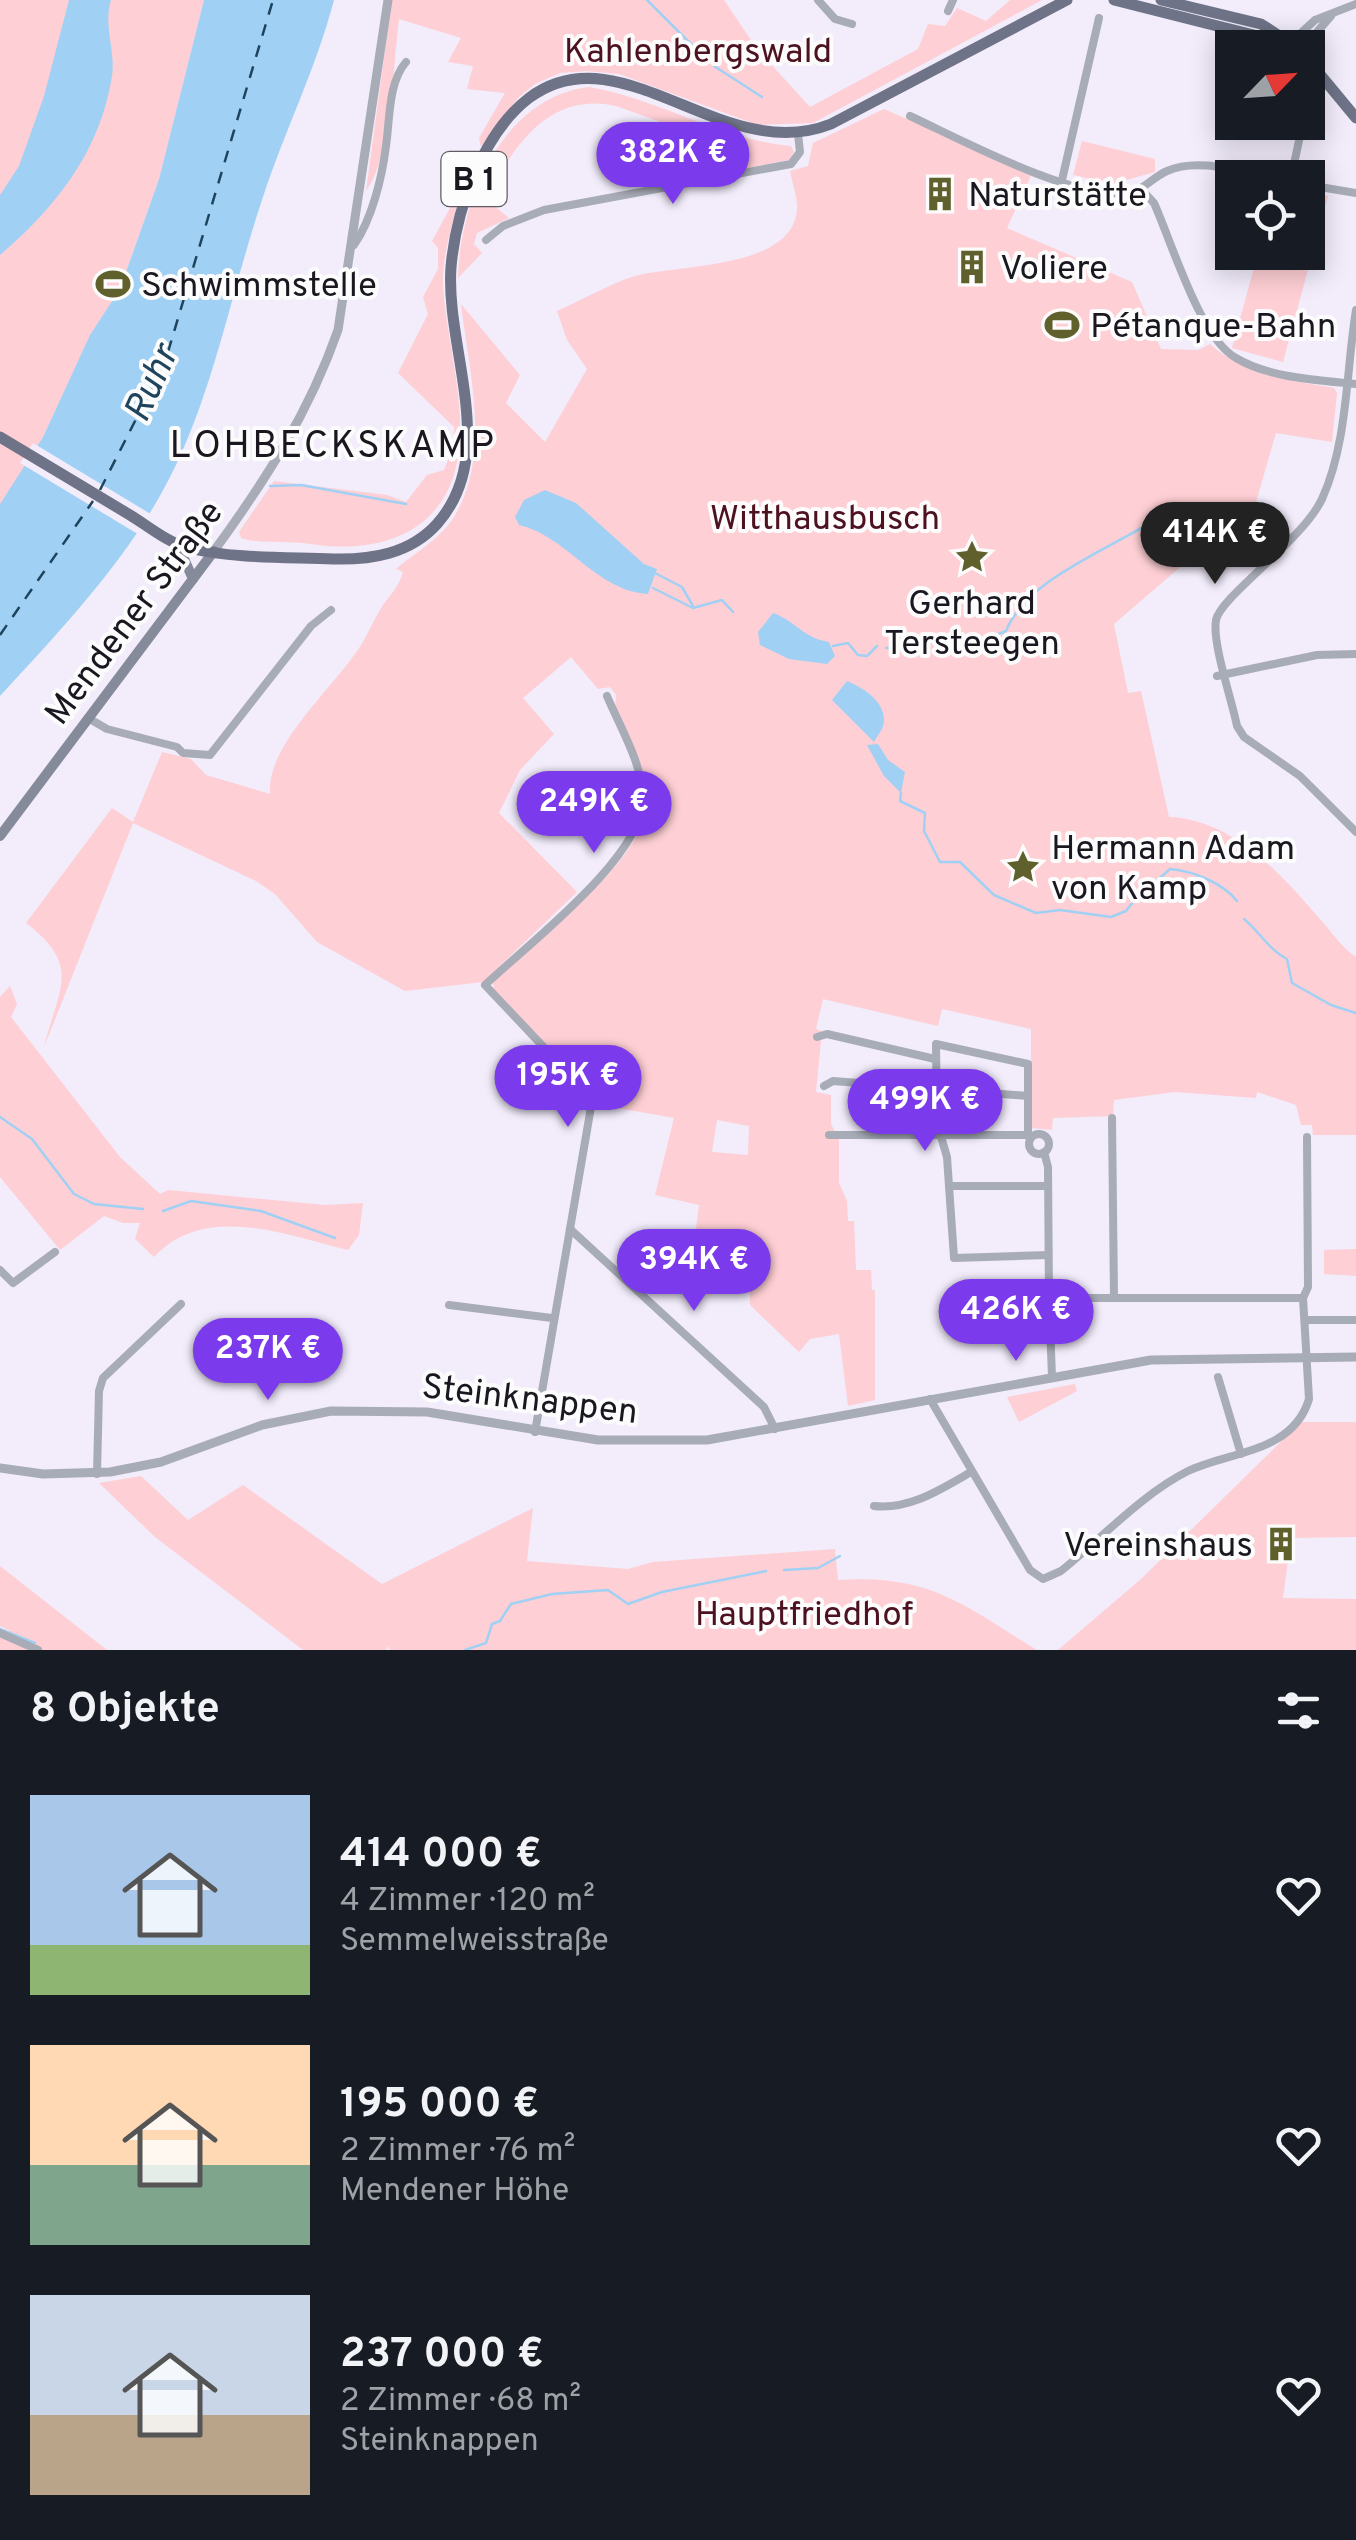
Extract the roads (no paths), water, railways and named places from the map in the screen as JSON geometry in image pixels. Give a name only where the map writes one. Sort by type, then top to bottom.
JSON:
[{"type":"main road","points":[[1114,0],[1229,30]]},
{"type":"main road","points":[[1161,0],[1261,24],[1269,30]]},
{"type":"main road","name":"B 1","points":[[0,437],[174,542],[214,552],[339,559],[380,556],[416,542],[443,517],[462,477],[467,435],[452,305],[456,234],[484,156],[524,102],[562,81],[612,80],[760,134],[798,134],[831,124],[1061,1]]},
{"type":"main road","points":[[1325,79],[1356,118]]},
{"type":"main road","points":[[174,542],[193,579]]},
{"type":"main road","name":"Mendener Straße","points":[[0,836],[214,552]]},
{"type":"street","name":"Mendener Straße","points":[[214,552],[275,468],[326,364],[342,314],[388,0]]},
{"type":"street","points":[[818,0],[834,19],[852,24]]},
{"type":"street","points":[[948,11],[953,0]]},
{"type":"street","points":[[1306,30],[1315,20],[1353,3]]},
{"type":"street","points":[[1318,30],[1330,16]]},
{"type":"street","points":[[1062,180],[1099,18]]},
{"type":"street","name":"Mendener Straße","points":[[354,245],[364,230],[385,153],[396,74],[406,62]]},
{"type":"street","points":[[910,116],[1062,180],[1108,192],[1141,189],[1164,172],[1188,164],[1215,168]]},
{"type":"street","points":[[486,240],[503,226],[544,210],[791,164],[800,152],[798,134]]},
{"type":"street","points":[[1325,188],[1356,193]]},
{"type":"street","points":[[1141,189],[1154,204],[1211,331],[1226,352],[1256,366],[1356,384]]},
{"type":"street","points":[[1356,310],[1339,438],[1319,505],[1286,549],[1220,610],[1216,628],[1221,675],[1244,737],[1300,776],[1356,832]]},
{"type":"street","points":[[88,718],[106,729],[183,752],[210,755],[311,626],[331,610]]},
{"type":"street","points":[[1221,675],[1316,655],[1356,654]]},
{"type":"street","points":[[535,1432],[590,1099],[484,985],[621,856],[639,825],[642,785],[607,696]]},
{"type":"street","points":[[817,1037],[827,1034],[935,1059]]},
{"type":"street","points":[[1044,1152],[1032,1151],[1028,1064],[936,1044],[935,1089],[949,1186],[954,1258],[1048,1255]]},
{"type":"street","points":[[824,1086],[833,1081],[1028,1096]]},
{"type":"street","points":[[1112,1118],[1114,1298]]},
{"type":"street","points":[[829,1135],[1040,1134],[1047,1138],[1044,1152],[1052,1378]]},
{"type":"street","points":[[930,1399],[1030,1570],[1044,1579],[1060,1571],[1172,1480],[1270,1444],[1304,1411],[1309,1400],[1303,1298],[1308,1287],[1307,1137]]},
{"type":"street","points":[[949,1186],[1048,1186]]},
{"type":"street","points":[[570,1229],[764,1407],[775,1429]]},
{"type":"street","points":[[0,1270],[13,1282],[55,1252]]},
{"type":"street","points":[[1049,1298],[1303,1298]]},
{"type":"street","points":[[97,1474],[99,1392],[103,1378],[181,1304]]},
{"type":"street","points":[[449,1305],[552,1318]]},
{"type":"street","points":[[1305,1320],[1356,1320]]},
{"type":"street","name":"Steinknappen","points":[[0,1468],[43,1474],[97,1474],[161,1462],[262,1425],[331,1411],[414,1411],[598,1440],[707,1440],[1165,1359],[1356,1358]]},
{"type":"street","points":[[1218,1377],[1241,1454]]},
{"type":"street","points":[[874,1506],[890,1508],[911,1502],[971,1472]]},
{"type":"street","points":[[0,1633],[38,1650]]},
{"type":"water","points":[[69,0],[111,0],[108,19],[113,67],[106,104],[72,176],[39,217],[0,255],[0,195],[19,166],[44,96]]},
{"type":"water","name":"Ruhr","points":[[204,0],[334,0],[262,200],[207,387],[179,459],[144,522],[107,574],[0,696],[0,504],[43,437],[90,335],[120,289],[159,179]]},
{"type":"water","points":[[545,490],[576,503],[644,564],[657,569],[648,594],[613,584],[552,540],[519,525],[515,517],[524,500]]},
{"type":"water","points":[[773,613],[829,642],[835,656],[827,664],[789,659],[760,645],[758,632]]},
{"type":"water","points":[[847,681],[866,691],[881,707],[884,724],[874,742],[832,700]]},
{"type":"water","points":[[878,744],[888,760],[905,772],[901,793],[884,776],[867,745]]},
{"type":"waterway","points":[[647,0],[707,60]]},
{"type":"waterway","points":[[714,66],[762,97]]},
{"type":"waterway","points":[[270,486],[301,485],[406,504]]},
{"type":"waterway","points":[[966,651],[988,647],[991,637],[1006,631],[1018,610],[1059,575],[1179,503]]},
{"type":"waterway","points":[[655,573],[682,587],[693,606]]},
{"type":"waterway","points":[[653,588],[693,608],[722,600],[733,612]]},
{"type":"waterway","points":[[886,648],[950,640]]},
{"type":"waterway","points":[[833,646],[848,643],[858,655],[867,656],[877,646]]},
{"type":"waterway","points":[[901,793],[900,801],[925,813],[924,831],[940,862],[960,862],[994,895],[1036,913],[1060,910],[1111,917],[1126,911],[1137,897]]},
{"type":"waterway","points":[[1153,884],[1170,869],[1179,870],[1216,883],[1237,901]]},
{"type":"waterway","points":[[1244,919],[1287,959],[1292,983],[1331,1005],[1356,1013]]},
{"type":"waterway","points":[[0,1117],[32,1139],[74,1194],[94,1204],[143,1209]]},
{"type":"waterway","points":[[163,1211],[191,1201],[261,1211],[335,1238]]},
{"type":"waterway","points":[[784,1570],[818,1568],[840,1556]]},
{"type":"waterway","points":[[465,1650],[486,1643],[492,1624],[500,1621],[511,1604],[552,1594],[608,1590],[628,1604],[662,1592],[766,1571]]},
{"type":"waterway","points":[[0,1629],[35,1643]]},
{"type":"place","name":"Naturstätte","points":[[940,194]]},
{"type":"place","name":"Voliere","points":[[972,267]]},
{"type":"place","name":"Schwimmstelle","points":[[113,284]]},
{"type":"place","name":"Pétanque-Bahn","points":[[1062,325]]},
{"type":"place","name":"Gerhard Tersteegen","points":[[972,557]]},
{"type":"place","name":"Hermann Adam von Kamp","points":[[1023,867]]},
{"type":"place","name":"Vereinshaus","points":[[1281,1544]]},
{"type":"district","name":"LOHBECKSKAMP","points":[[333,444]]},
{"type":"park label","name":"Kahlenbergswald","points":[[698,50]]},
{"type":"park label","name":"Witthausbusch","points":[[825,517]]},
{"type":"park label","name":"Hauptfriedhof","points":[[804,1613]]}]
